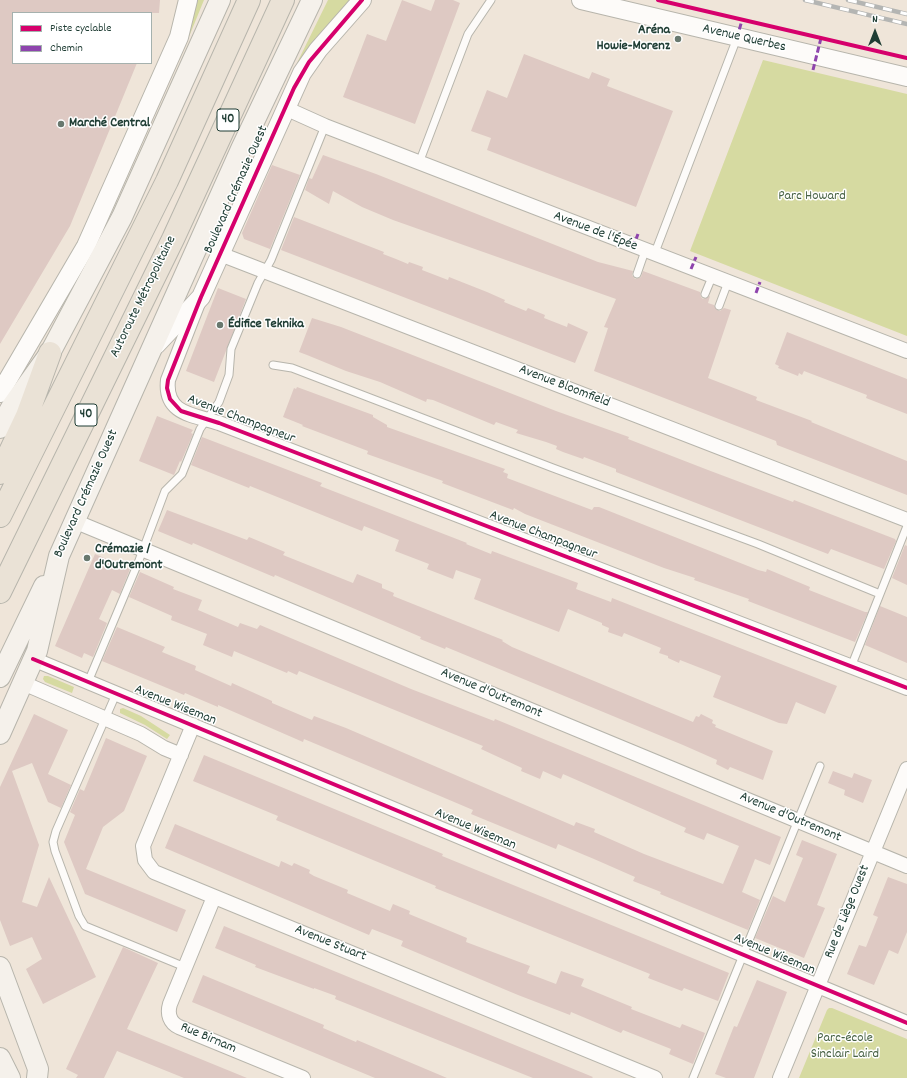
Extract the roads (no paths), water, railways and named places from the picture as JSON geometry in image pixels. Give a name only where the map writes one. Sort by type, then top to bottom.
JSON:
[{"type":"highway","name":"40","points":[[0,516],[168,181],[249,0]]},
{"type":"highway","name":"Autoroute Métropolitaine","points":[[0,592],[173,239],[283,0]]},
{"type":"highway","points":[[0,473],[27,416],[50,353]]},
{"type":"main road","points":[[0,428],[12,406],[50,353],[129,204],[220,0]]},
{"type":"main road","name":"Boulevard Crémazie Ouest","points":[[0,734],[33,659],[59,556],[241,150],[312,0]]},
{"type":"main road","points":[[0,677],[59,556]]},
{"type":"main road","points":[[0,967],[38,1070],[37,1078]]},
{"type":"main road","points":[[0,1058],[10,1078]]},
{"type":"street","points":[[0,393],[89,240],[179,37],[188,0]]},
{"type":"street","name":"Boulevard Crémazie Ouest","points":[[173,404],[168,394],[168,380],[201,297],[285,108],[309,62],[362,0]]},
{"type":"street","name":"Avenue Querbes","points":[[581,0],[907,77]]},
{"type":"street","name":"Avenue de l'Épée","points":[[285,108],[325,126],[419,163],[907,351]]},
{"type":"street","name":"Avenue Bloomfield","points":[[220,254],[907,520]]},
{"type":"street","name":"Boulevard Crémazie Ouest","points":[[152,348],[201,297]]},
{"type":"street","name":"Avenue Champagneur","points":[[173,404],[189,415],[208,420],[907,688]]},
{"type":"street","name":"Avenue d'Outremont","points":[[74,521],[907,866]]},
{"type":"street","name":"Avenue Wiseman","points":[[33,659],[907,1023]]},
{"type":"street","points":[[23,683],[141,734],[164,748],[181,755]]},
{"type":"street","name":"Avenue Stuart","points":[[192,725],[145,841],[144,856],[147,865],[154,872],[655,1078]]},
{"type":"street","name":"Rue de Liège Ouest","points":[[780,1078],[907,769]]},
{"type":"street","name":"Rue Birnam","points":[[214,897],[168,1008],[169,1016],[173,1023],[179,1027],[303,1078]]},
{"type":"lane","points":[[419,163],[468,34],[491,0]]},
{"type":"lane","points":[[637,274],[650,253],[738,38]]},
{"type":"lane","points":[[88,682],[143,550],[165,491],[182,474],[200,429],[208,420],[219,402],[229,375],[232,349],[258,283],[271,260],[325,126]]},
{"type":"lane","points":[[705,294],[712,276]]},
{"type":"lane","points":[[719,306],[728,282]]},
{"type":"lane","points":[[273,365],[292,368],[758,544],[880,594]]},
{"type":"lane","points":[[852,667],[907,526]]},
{"type":"lane","points":[[116,694],[56,831],[53,842],[55,851],[79,916],[85,926],[185,968]]},
{"type":"lane","points":[[693,1078],[739,967],[742,954],[820,766]]},
{"type":"railway","points":[[805,0],[907,24]]},
{"type":"railway","points":[[848,0],[907,14]]},
{"type":"place","name":"Aréna Howie-Morenz","points":[[678,39]]},
{"type":"place","name":"Marché Central","points":[[61,124]]},
{"type":"place","name":"Édifice Teknika","points":[[220,325]]},
{"type":"place","name":"Crémazie / d'Outremont","points":[[87,558]]},
{"type":"park label","name":"Parc Howard","points":[[812,197]]},
{"type":"park label","name":"Parc-école Sinclair Laird","points":[[845,1048]]}]
